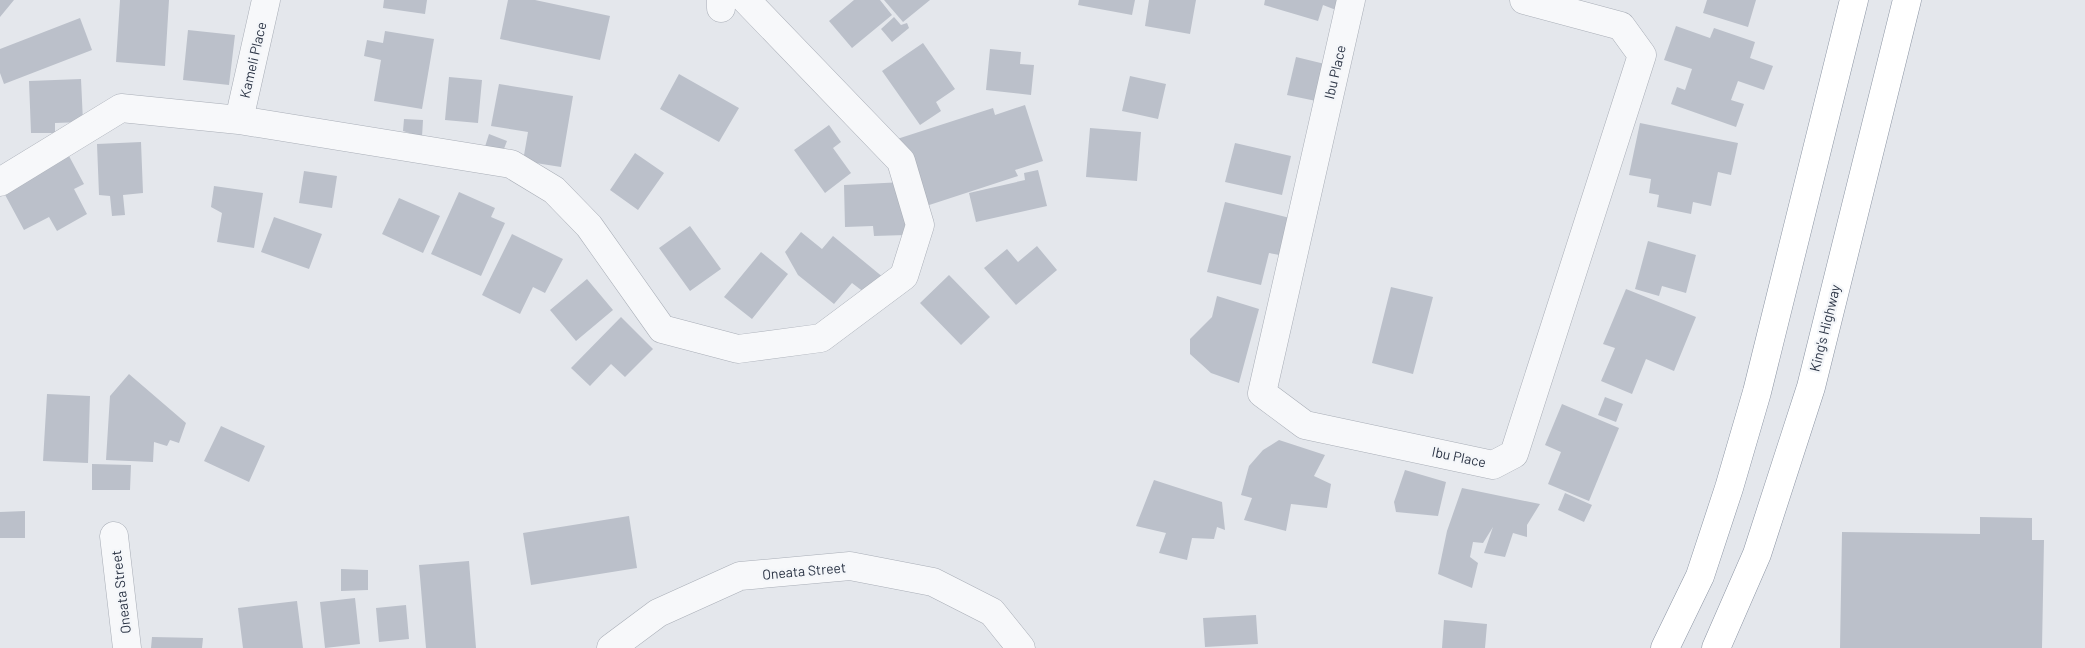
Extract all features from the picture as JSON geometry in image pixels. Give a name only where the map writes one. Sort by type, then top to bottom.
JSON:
[{"type":"highway","points":[[1665,648],[1700,576],[1732,478],[1757,392],[1854,0]]},
{"type":"highway","name":"King's Highway","points":[[1716,648],[1756,554],[1811,387],[1907,0]]},
{"type":"street","name":"Kameli Place","points":[[239,120],[266,0]]},
{"type":"street","points":[[0,182],[120,108],[239,120],[511,164],[554,190],[589,226],[662,329],[738,349],[821,338],[904,276],[920,225],[901,161],[746,0]]},
{"type":"street","name":"Ibu Place","points":[[1351,0],[1262,393],[1305,425],[1493,464],[1514,454],[1642,55],[1621,26],[1524,0]]},
{"type":"street","name":"Oneata Street","points":[[114,536],[127,648]]},
{"type":"street","name":"Oneata Street","points":[[611,648],[658,613],[740,576],[850,566],[933,582],[992,612],[1021,648]]},
{"type":"building","points":[[0,0],[14,0],[0,17]]},
{"type":"building","points":[[120,0],[169,0],[165,66],[116,62]]},
{"type":"building","points":[[384,0],[427,0],[425,14],[383,8]]},
{"type":"building","points":[[508,0],[535,0],[610,16],[600,60],[500,39]]},
{"type":"building","points":[[854,0],[880,0],[892,15],[852,48],[829,21]]},
{"type":"building","points":[[884,0],[930,0],[903,22]]},
{"type":"building","points":[[1079,0],[1135,0],[1132,15],[1078,5]]},
{"type":"building","points":[[1149,0],[1196,0],[1190,34],[1145,26]]},
{"type":"building","points":[[1265,0],[1339,0],[1336,10],[1323,5],[1318,21],[1264,5]]},
{"type":"building","points":[[1707,0],[1756,0],[1748,27],[1703,13]]},
{"type":"building","points":[[894,17],[901,25],[907,23],[909,28],[892,42],[881,29]]},
{"type":"building","points":[[80,18],[92,50],[4,84],[0,73],[0,49]]},
{"type":"building","points":[[1676,26],[1710,38],[1714,28],[1755,42],[1750,58],[1773,66],[1764,90],[1738,81],[1731,100],[1744,104],[1736,127],[1671,104],[1677,87],[1685,90],[1692,69],[1664,60]]},
{"type":"building","points":[[188,30],[235,35],[229,85],[183,80]]},
{"type":"building","points":[[385,31],[434,39],[422,109],[374,101],[381,60],[364,56],[367,40],[383,43]]},
{"type":"building","points":[[923,43],[955,89],[936,102],[941,111],[920,125],[882,71]]},
{"type":"building","points":[[990,49],[1021,52],[1020,64],[1034,65],[1031,95],[986,90]]},
{"type":"building","points":[[1296,57],[1329,65],[1321,102],[1287,95]]},
{"type":"building","points":[[679,74],[739,108],[719,142],[660,109]]},
{"type":"building","points":[[1130,76],[1166,84],[1158,119],[1122,111]]},
{"type":"building","points":[[449,77],[482,80],[478,123],[445,120]]},
{"type":"building","points":[[81,79],[83,122],[55,123],[55,133],[31,133],[29,81]]},
{"type":"building","points":[[499,84],[573,96],[561,167],[523,161],[528,132],[491,126]]},
{"type":"building","points":[[1025,105],[1043,161],[1015,170],[1018,176],[917,209],[894,140],[993,108],[995,115]]},
{"type":"building","points":[[404,119],[423,120],[422,137],[403,131]]},
{"type":"building","points":[[1640,123],[1738,143],[1731,175],[1718,172],[1711,206],[1693,202],[1691,214],[1657,207],[1659,195],[1649,193],[1651,179],[1629,175]]},
{"type":"building","points":[[829,125],[841,142],[833,148],[851,173],[825,193],[794,150]]},
{"type":"building","points":[[1090,128],[1141,132],[1137,181],[1086,177]]},
{"type":"building","points":[[489,134],[507,141],[500,159],[483,153]]},
{"type":"building","points":[[141,142],[143,193],[123,195],[125,215],[112,216],[110,196],[99,195],[97,144]]},
{"type":"building","points":[[1235,143],[1291,156],[1282,195],[1225,182]]},
{"type":"building","points":[[635,153],[664,173],[638,210],[610,190]]},
{"type":"building","points":[[69,156],[84,184],[74,189],[87,214],[57,231],[49,217],[24,230],[3,191]]},
{"type":"building","points":[[1038,170],[1047,206],[976,222],[969,193],[1025,180],[1024,173]]},
{"type":"building","points":[[304,171],[337,176],[332,208],[299,203]]},
{"type":"building","points":[[904,182],[906,235],[874,236],[873,226],[845,227],[844,185]]},
{"type":"building","points":[[214,186],[263,193],[254,248],[217,242],[222,213],[211,207]]},
{"type":"building","points":[[459,192],[495,208],[491,217],[505,223],[481,276],[431,254]]},
{"type":"building","points":[[399,198],[440,216],[423,253],[382,234]]},
{"type":"building","points":[[1225,202],[1294,219],[1285,256],[1269,253],[1261,285],[1207,272]]},
{"type":"building","points":[[274,217],[322,234],[309,269],[261,252]]},
{"type":"building","points":[[690,226],[721,269],[690,291],[659,248]]},
{"type":"building","points":[[801,232],[822,249],[833,236],[884,278],[869,296],[852,283],[834,304],[798,275],[785,252]]},
{"type":"building","points":[[512,234],[563,259],[545,293],[533,287],[520,314],[482,295]]},
{"type":"building","points":[[1648,241],[1696,255],[1686,293],[1662,286],[1659,296],[1635,289]]},
{"type":"building","points":[[1037,246],[1057,270],[1016,305],[984,268],[1007,249],[1018,262]]},
{"type":"building","points":[[761,252],[788,274],[752,319],[724,297]]},
{"type":"building","points":[[949,275],[990,317],[961,345],[920,303]]},
{"type":"building","points":[[587,279],[613,310],[576,341],[550,310]]},
{"type":"building","points":[[1391,287],[1433,297],[1413,374],[1372,363]]},
{"type":"building","points":[[1626,289],[1696,317],[1674,371],[1646,359],[1632,394],[1601,381],[1615,348],[1603,344]]},
{"type":"building","points":[[1217,296],[1259,309],[1239,383],[1211,373],[1190,354],[1190,339],[1212,317]]},
{"type":"building","points":[[621,317],[653,349],[625,377],[611,364],[590,386],[571,368]]},
{"type":"building","points":[[129,374],[186,423],[179,443],[170,440],[167,446],[154,442],[153,462],[106,460],[110,396]]},
{"type":"building","points":[[47,394],[90,396],[88,463],[43,461]]},
{"type":"building","points":[[1605,397],[1623,404],[1616,422],[1598,415]]},
{"type":"building","points":[[1562,404],[1619,428],[1589,501],[1548,484],[1561,452],[1545,445]]},
{"type":"building","points":[[221,426],[265,446],[249,482],[204,461]]},
{"type":"building","points":[[1279,440],[1325,455],[1314,476],[1331,484],[1327,508],[1291,504],[1286,531],[1244,520],[1252,498],[1241,495],[1249,466],[1263,450]]},
{"type":"building","points":[[92,464],[131,465],[130,490],[92,490]]},
{"type":"building","points":[[1405,470],[1446,482],[1438,516],[1396,512],[1394,502]]},
{"type":"building","points":[[1154,480],[1222,502],[1225,530],[1217,527],[1214,539],[1192,538],[1187,560],[1159,553],[1166,533],[1136,526]]},
{"type":"building","points":[[1462,488],[1540,504],[1527,525],[1527,537],[1513,533],[1505,557],[1484,553],[1493,527],[1483,543],[1473,542],[1470,557],[1478,563],[1472,588],[1438,574],[1447,531]]},
{"type":"building","points":[[1565,493],[1592,505],[1584,522],[1558,510]]},
{"type":"building","points":[[25,511],[25,538],[0,538],[0,512]]},
{"type":"building","points":[[629,516],[637,568],[531,585],[523,533]]},
{"type":"building","points":[[1980,517],[2032,518],[2032,540],[2044,540],[2042,648],[1840,648],[1842,532],[1980,534]]},
{"type":"building","points":[[469,561],[476,648],[426,648],[419,565]]},
{"type":"building","points":[[341,569],[368,570],[368,590],[341,591]]},
{"type":"building","points":[[355,598],[360,644],[325,648],[320,602]]},
{"type":"building","points":[[297,601],[303,648],[243,648],[238,608]]},
{"type":"building","points":[[406,605],[409,639],[379,642],[376,608]]},
{"type":"building","points":[[1256,615],[1258,644],[1205,647],[1203,618]]},
{"type":"building","points":[[1444,620],[1487,624],[1485,648],[1442,648]]},
{"type":"building","points":[[152,637],[203,638],[202,648],[151,648]]}]
